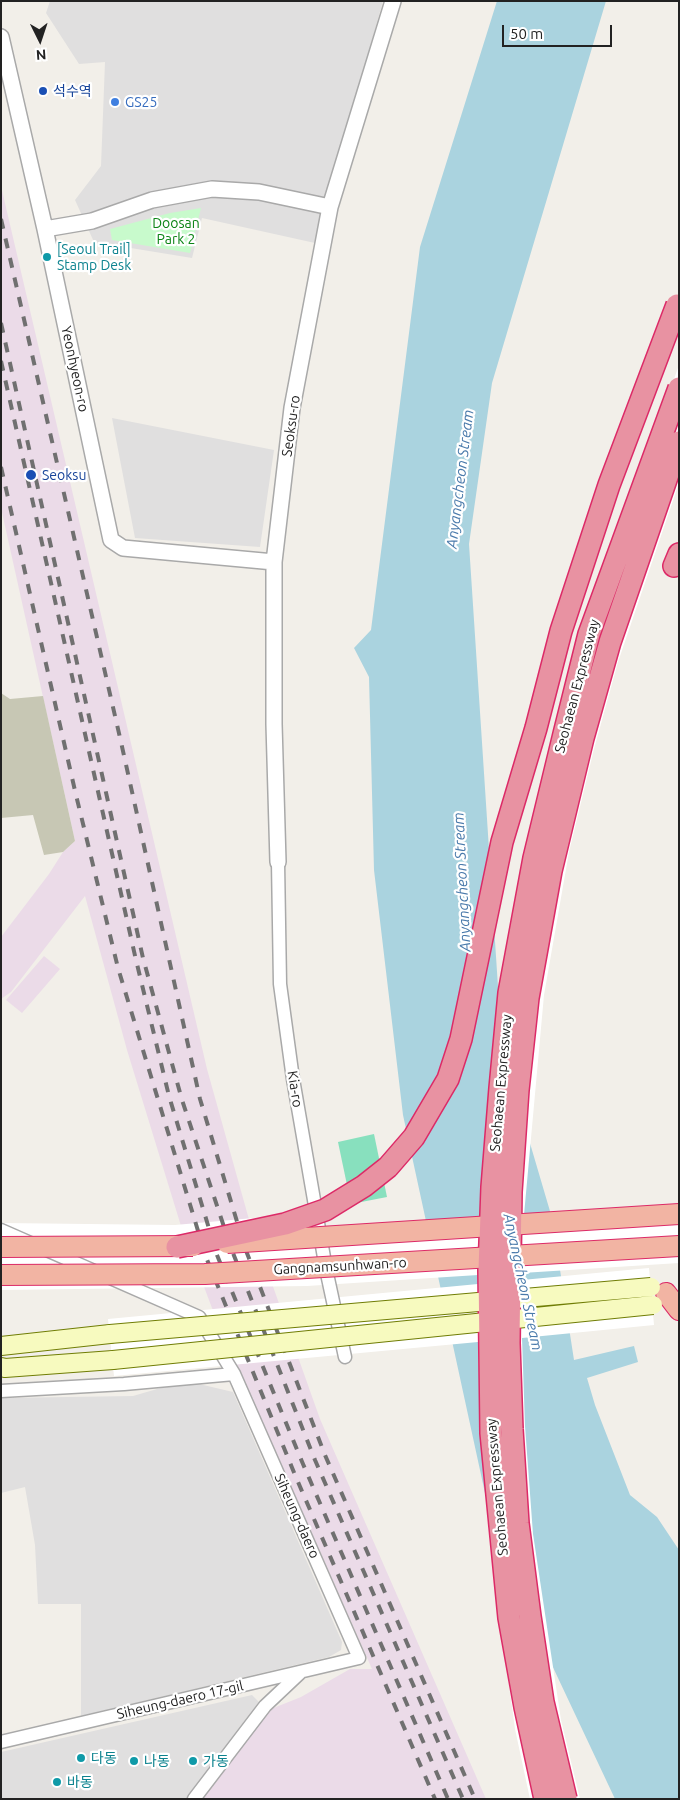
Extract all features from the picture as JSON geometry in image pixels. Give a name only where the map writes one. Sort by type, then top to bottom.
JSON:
[{"type":"highway","points":[[177,1246],[285,1224],[325,1210],[364,1186],[388,1167],[414,1137],[448,1079],[461,1039],[478,948],[502,842],[536,728],[561,631],[609,485],[678,303]]},
{"type":"highway","name":"Seohaean Expressway","points":[[545,1799],[525,1707],[509,1618],[491,1433],[489,1270],[492,1187],[509,993],[534,858],[589,634],[679,388]]},
{"type":"highway","name":"Seohaean Expressway","points":[[566,1799],[543,1702],[530,1616],[518,1523],[512,1438],[509,1271],[511,1192],[518,1090],[531,978],[551,871],[583,738],[610,642],[679,442]]},
{"type":"highway","points":[[1,1247],[177,1246],[679,1214]]},
{"type":"highway","name":"Gangnamsunhwan-ro","points":[[1,1275],[205,1274],[679,1246]]},
{"type":"highway","points":[[662,1294],[679,1310]]},
{"type":"main road","points":[[1,1346],[110,1334],[662,1294]]},
{"type":"main road","points":[[1,1367],[113,1360],[662,1294]]},
{"type":"street","name":"Seoksu-ro","points":[[278,862],[274,724],[274,562],[292,408],[330,207],[393,1]]},
{"type":"street","name":"Yeonhyeon-ro","points":[[1,36],[46,230],[111,540],[122,548],[274,562]]},
{"type":"street","points":[[46,230],[92,221],[152,200],[212,189],[258,192],[330,207]]},
{"type":"street","name":"Kia-ro","points":[[278,862],[280,984],[293,1078],[324,1261],[345,1357]]},
{"type":"street","name":"Siheung-daero","points":[[1,1230],[199,1317],[234,1374],[359,1658]]},
{"type":"street","points":[[1,1391],[124,1384],[234,1374]]},
{"type":"street","name":"Siheung-daero 17-gil","points":[[1,1742],[359,1658]]},
{"type":"street","points":[[194,1799],[265,1706],[301,1672]]},
{"type":"shaded area","points":[[50,1],[383,1],[315,243],[202,218],[192,258],[94,242],[75,200],[101,166],[105,62],[79,64],[46,13]]},
{"type":"shaded area","points":[[1,186],[207,1069],[248,1216],[320,1419],[486,1799],[203,1799],[271,1709],[301,1697],[350,1669],[372,1669],[212,1308],[181,1226],[127,1050],[85,896],[11,992],[1,999],[1,937],[49,874],[63,852],[75,841],[1,508]]},
{"type":"shaded area","points":[[112,418],[274,450],[260,547],[135,538]]},
{"type":"shaded area","points":[[1,693],[10,699],[43,696],[75,841],[63,852],[44,855],[33,815],[1,818]]},
{"type":"shaded area","points":[[44,956],[60,969],[22,1013],[6,1000]]},
{"type":"shaded area","points":[[199,1384],[233,1392],[342,1642],[341,1650],[329,1657],[81,1716],[81,1604],[38,1604],[35,1545],[25,1487],[1,1493],[1,1398],[133,1396],[164,1387]]},
{"type":"shaded area","points":[[252,1695],[259,1702],[186,1799],[1,1799],[1,1752]]},
{"type":"green space","name":"Doosan Park 2","points":[[201,208],[190,253],[112,240],[110,229],[170,213]]},
{"type":"green space","points":[[374,1134],[387,1197],[351,1204],[338,1142]]},
{"type":"water","name":"Anyangcheon Stream","points":[[497,1],[606,1],[492,383],[469,544],[502,1048],[552,1218],[574,1360],[634,1346],[638,1362],[587,1378],[595,1405],[630,1495],[657,1517],[679,1550],[679,1799],[615,1799],[534,1627],[493,1530],[403,1115],[374,870],[369,677],[354,648],[371,630],[420,247]]},
{"type":"pier","points":[[679,365],[679,483],[618,662],[594,749],[569,852],[544,995],[524,1215],[679,1204],[679,1263],[522,1273],[522,1280],[649,1268],[654,1325],[522,1338],[525,1426],[533,1534],[561,1720],[580,1799],[530,1799],[515,1729],[489,1537],[481,1429],[478,1342],[114,1376],[108,1319],[478,1284],[478,1275],[307,1286],[1,1290],[1,1223],[175,1225],[265,1217],[273,1235],[481,1219],[578,649]]},
{"type":"railway","points":[[1,219],[121,742],[200,1099],[245,1248],[325,1455],[475,1799]]},
{"type":"railway","points":[[1,323],[143,958],[182,1100],[231,1248],[315,1460],[463,1799]]},
{"type":"railway","points":[[1,361],[136,960],[169,1096],[217,1255],[303,1464],[448,1799]]},
{"type":"railway","points":[[1,467],[76,795],[118,968],[206,1257],[295,1475],[435,1799]]},
{"type":"place","name":"석수역","points":[[43,91]]},
{"type":"place","name":"GS25","points":[[115,102]]},
{"type":"place","name":"[Seoul Trail] Stamp Desk","points":[[47,257]]},
{"type":"place","name":"Seoksu","points":[[31,475]]},
{"type":"place","name":"다동","points":[[81,1758]]},
{"type":"place","name":"나동","points":[[134,1761]]},
{"type":"place","name":"가동","points":[[193,1761]]},
{"type":"place","name":"바동","points":[[57,1782]]}]
